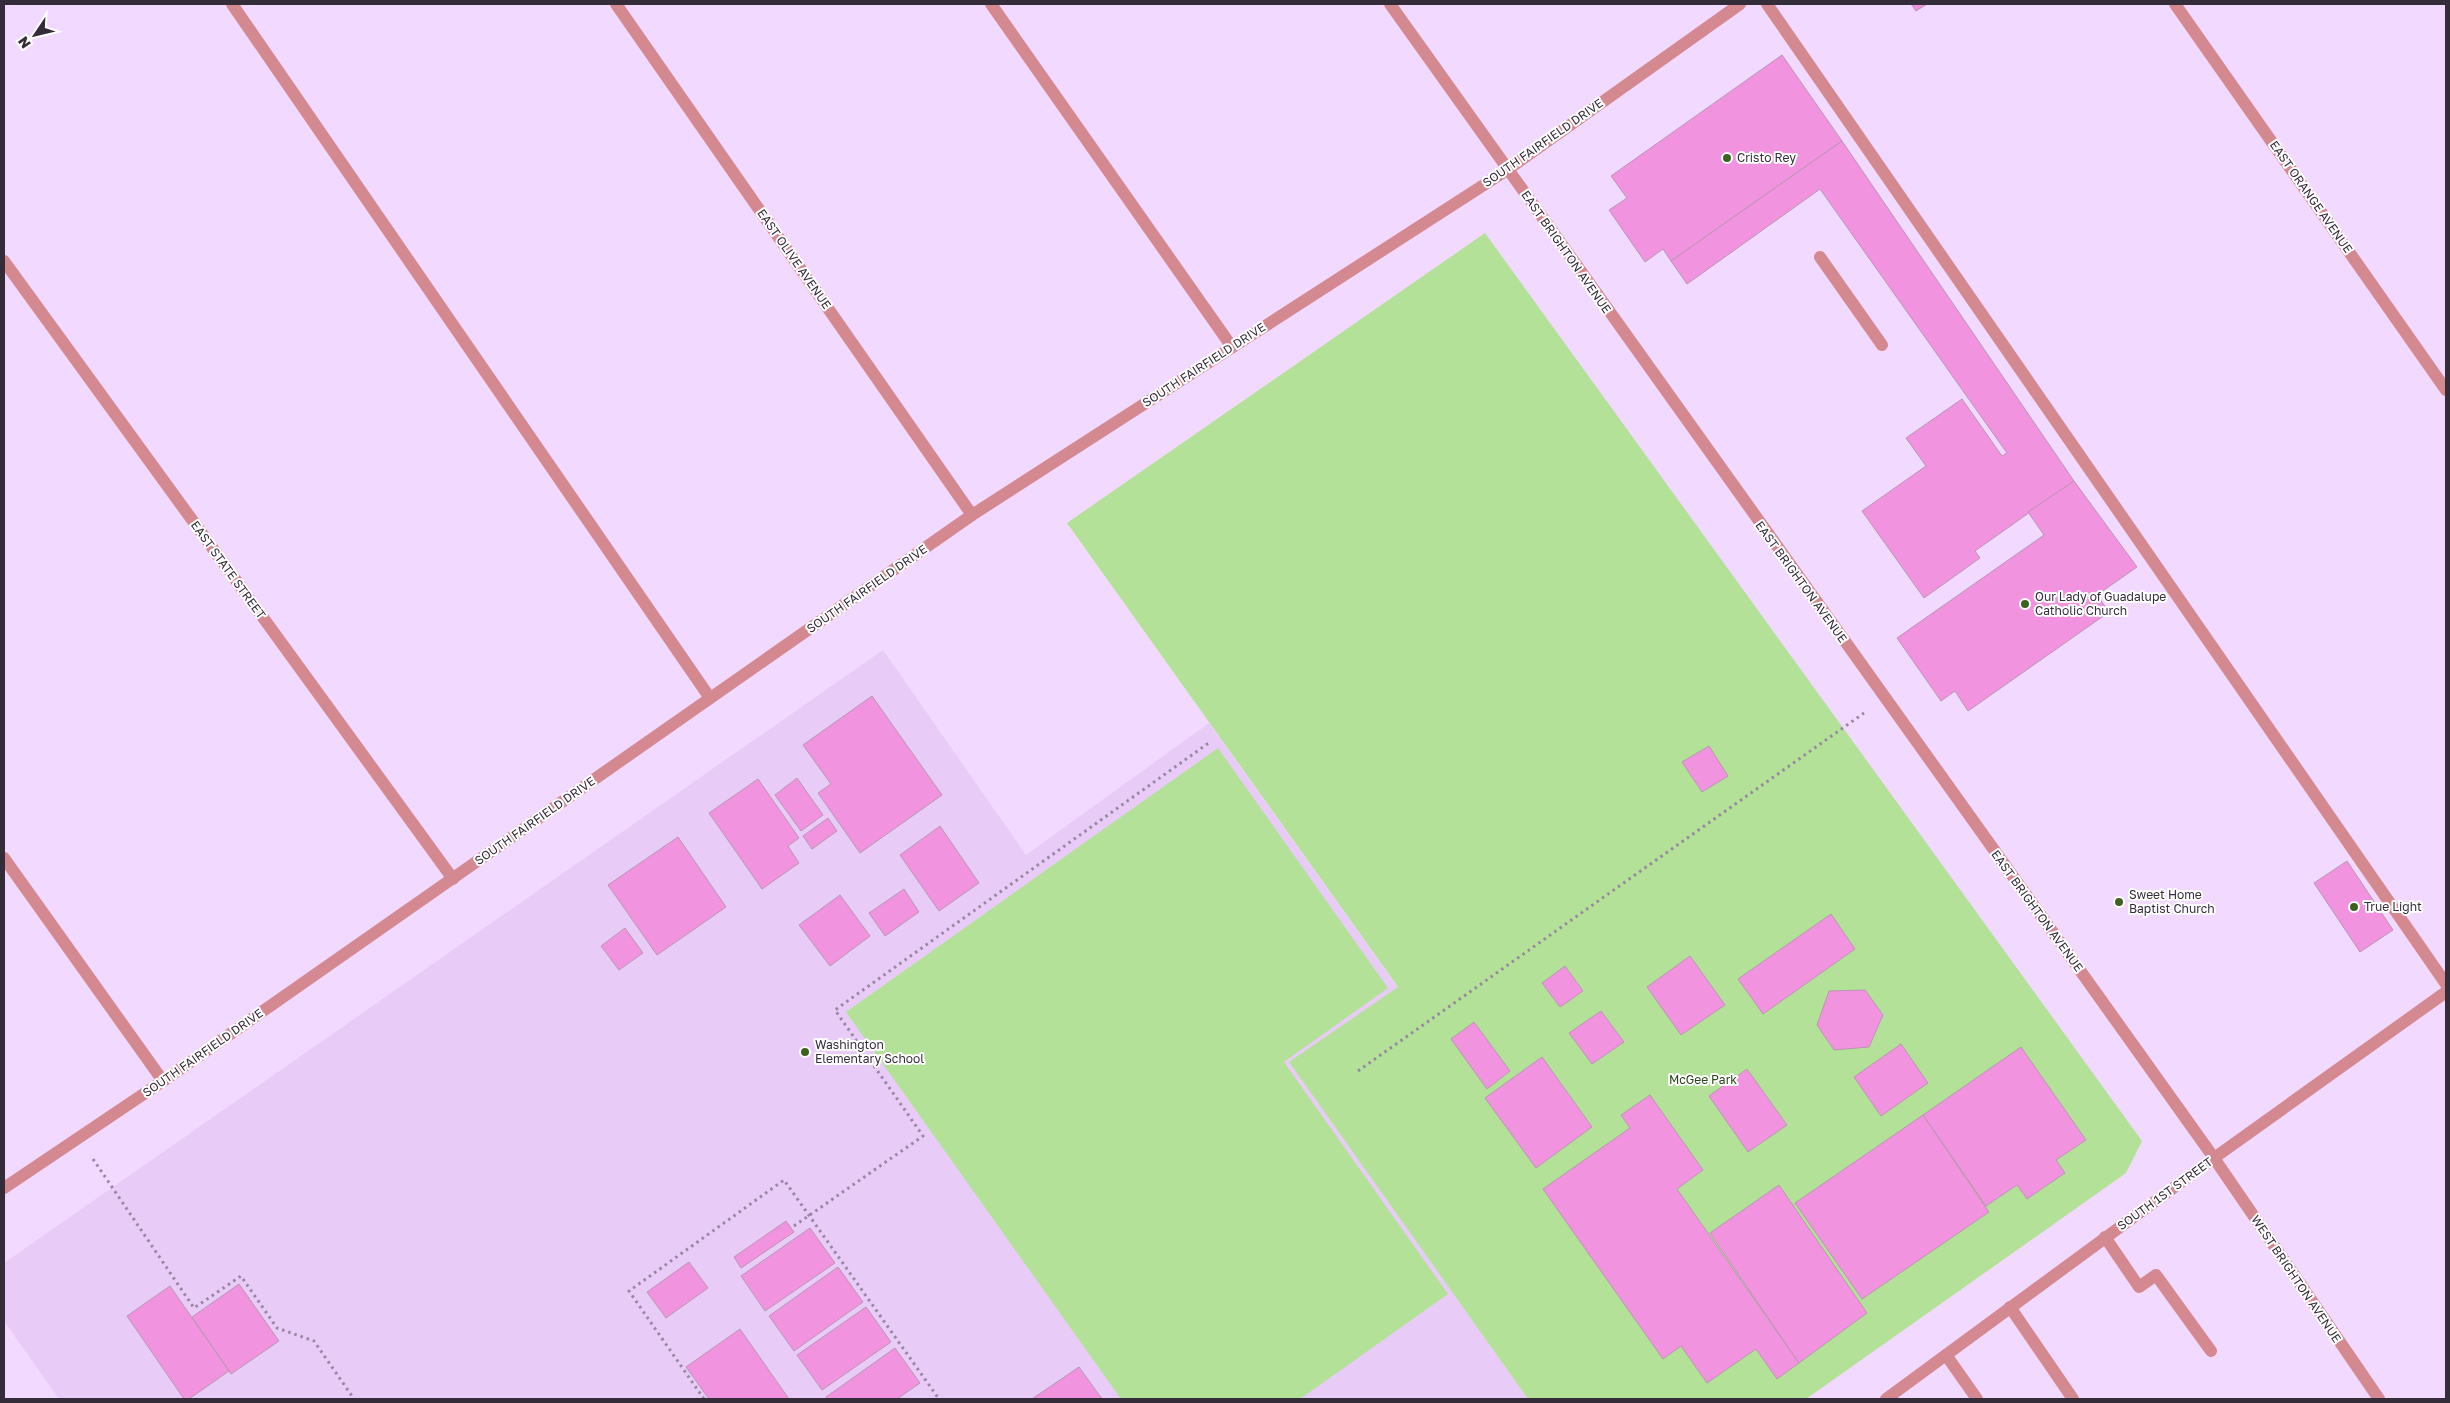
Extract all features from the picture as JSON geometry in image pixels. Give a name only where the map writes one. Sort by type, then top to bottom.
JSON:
[{"type":"street","points":[[232,4],[710,698]]},
{"type":"street","name":"EAST OLIVE AVENUE","points":[[616,4],[972,515]]},
{"type":"street","points":[[991,4],[1232,347]]},
{"type":"street","name":"EAST BRIGHTON AVENUE","points":[[1390,4],[2214,1158]]},
{"type":"street","name":"SOUTH FAIRFIELD DRIVE","points":[[4,1188],[163,1081],[972,515],[1507,170],[1740,4]]},
{"type":"street","points":[[1766,4],[2446,984]]},
{"type":"street","name":"EAST ORANGE AVENUE","points":[[2175,4],[2446,390]]},
{"type":"street","points":[[1820,257],[1882,345]]},
{"type":"street","name":"EAST STATE STREET","points":[[4,261],[452,879]]},
{"type":"street","points":[[4,858],[163,1081]]},
{"type":"street","name":"SOUTH 1ST STREET","points":[[1886,1399],[2214,1158],[2446,992]]},
{"type":"street","name":"WEST BRIGHTON AVENUE","points":[[2214,1158],[2379,1399]]},
{"type":"street","points":[[2106,1237],[2139,1287],[2156,1275],[2212,1351]]},
{"type":"street","points":[[2010,1307],[2073,1399]]},
{"type":"street","points":[[1946,1355],[1977,1399]]},
{"type":"path","points":[[1358,1071],[1885,698]]},
{"type":"path","points":[[794,1226],[923,1136],[834,1010],[1210,742]]},
{"type":"path","points":[[79,1138],[194,1308],[241,1276],[277,1328],[314,1341],[354,1399]]},
{"type":"path","points":[[704,1399],[629,1291],[784,1180],[940,1399]]},
{"type":"shaded area","name":"Washington Elementary School","points":[[883,650],[1026,855],[1209,723],[1398,988],[1290,1063],[1528,1399],[59,1399],[4,1321],[4,1263]]},
{"type":"green space","name":"McGee Park","points":[[1485,233],[2142,1141],[2126,1173],[1806,1399],[1528,1399],[1289,1062],[1398,987],[1067,523]]},
{"type":"green space","points":[[1218,748],[1388,988],[1284,1062],[1448,1294],[1300,1399],[1121,1399],[846,1012]]},
{"type":"building","points":[[1911,4],[1927,4],[1916,11]]},
{"type":"building","name":"Cristo Rey","points":[[1782,55],[1842,141],[1671,261],[1663,249],[1645,262],[1609,210],[1627,198],[1611,176]]},
{"type":"building","points":[[1842,141],[2074,481],[1975,551],[1980,558],[1924,598],[1862,511],[1926,466],[1906,438],[1962,399],[2002,456],[2007,453],[1820,189],[1687,284],[1671,261]]},
{"type":"building","name":"Our Lady of Guadalupe Catholic Church","points":[[2074,481],[2137,567],[2097,595],[2109,612],[1968,711],[1955,691],[1941,701],[1897,638],[2044,535],[2028,512]]},
{"type":"building","points":[[872,696],[942,795],[860,853],[818,793],[831,784],[803,745]]},
{"type":"building","points":[[1709,746],[1728,776],[1702,792],[1682,762]]},
{"type":"building","points":[[797,778],[823,815],[801,831],[775,795]]},
{"type":"building","points":[[758,779],[799,838],[788,846],[799,863],[762,889],[709,813]]},
{"type":"building","points":[[828,818],[837,831],[812,849],[803,836]]},
{"type":"building","points":[[940,826],[979,883],[939,911],[900,855]]},
{"type":"building","points":[[678,837],[726,907],[657,955],[608,885]]},
{"type":"building","name":"True Light","points":[[2347,861],[2393,930],[2360,952],[2314,883]]},
{"type":"building","points":[[904,889],[919,912],[885,936],[869,913]]},
{"type":"building","points":[[840,895],[870,936],[830,966],[799,925]]},
{"type":"building","points":[[1831,914],[1855,949],[1763,1014],[1738,979]]},
{"type":"building","points":[[625,928],[643,953],[619,970],[601,946]]},
{"type":"building","points":[[1690,956],[1725,1005],[1681,1035],[1647,987]]},
{"type":"building","points":[[1565,966],[1583,991],[1560,1007],[1542,983]]},
{"type":"building","points":[[1865,990],[1883,1015],[1869,1047],[1834,1050],[1817,1025],[1829,991]]},
{"type":"building","points":[[1601,1011],[1624,1042],[1592,1064],[1569,1033]]},
{"type":"building","points":[[1474,1022],[1510,1071],[1487,1089],[1451,1039]]},
{"type":"building","points":[[1901,1044],[1928,1083],[1881,1116],[1854,1077]]},
{"type":"building","points":[[2021,1047],[2086,1140],[2056,1160],[2065,1173],[2027,1199],[2017,1185],[1986,1206],[1923,1115]]},
{"type":"building","points":[[1542,1057],[1592,1127],[1536,1168],[1485,1098]]},
{"type":"building","points":[[1747,1069],[1787,1125],[1748,1152],[1709,1096]]},
{"type":"building","points":[[1650,1095],[1703,1170],[1677,1189],[1799,1363],[1777,1379],[1756,1349],[1707,1383],[1681,1346],[1663,1359],[1543,1189],[1630,1128],[1621,1115]]},
{"type":"building","points":[[1923,1115],[1989,1212],[1862,1299],[1795,1203]]},
{"type":"building","points":[[1779,1185],[1867,1313],[1799,1363],[1710,1233]]},
{"type":"building","points":[[786,1221],[794,1232],[741,1268],[734,1257]]},
{"type":"building","points":[[810,1228],[835,1263],[765,1311],[741,1276]]},
{"type":"building","points":[[689,1262],[708,1288],[666,1318],[647,1292]]},
{"type":"building","points":[[838,1267],[863,1302],[794,1351],[769,1316]]},
{"type":"building","points":[[239,1284],[279,1341],[231,1374],[192,1317]]},
{"type":"building","points":[[170,1286],[229,1371],[189,1399],[184,1399],[127,1316]]},
{"type":"building","points":[[866,1307],[891,1342],[822,1390],[797,1355]]},
{"type":"building","points":[[740,1329],[789,1399],[709,1399],[686,1367]]},
{"type":"building","points":[[895,1348],[920,1383],[897,1399],[828,1399],[826,1397]]},
{"type":"building","points":[[1079,1367],[1102,1399],[1032,1399]]},
{"type":"place","name":"Cristo Rey","points":[[1727,158]]},
{"type":"place","name":"Our Lady of Guadalupe Catholic Church","points":[[2025,604]]},
{"type":"place","name":"Sweet Home Baptist Church","points":[[2119,902]]},
{"type":"place","name":"True Light","points":[[2354,907]]},
{"type":"place","name":"Washington Elementary School","points":[[805,1052]]}]
